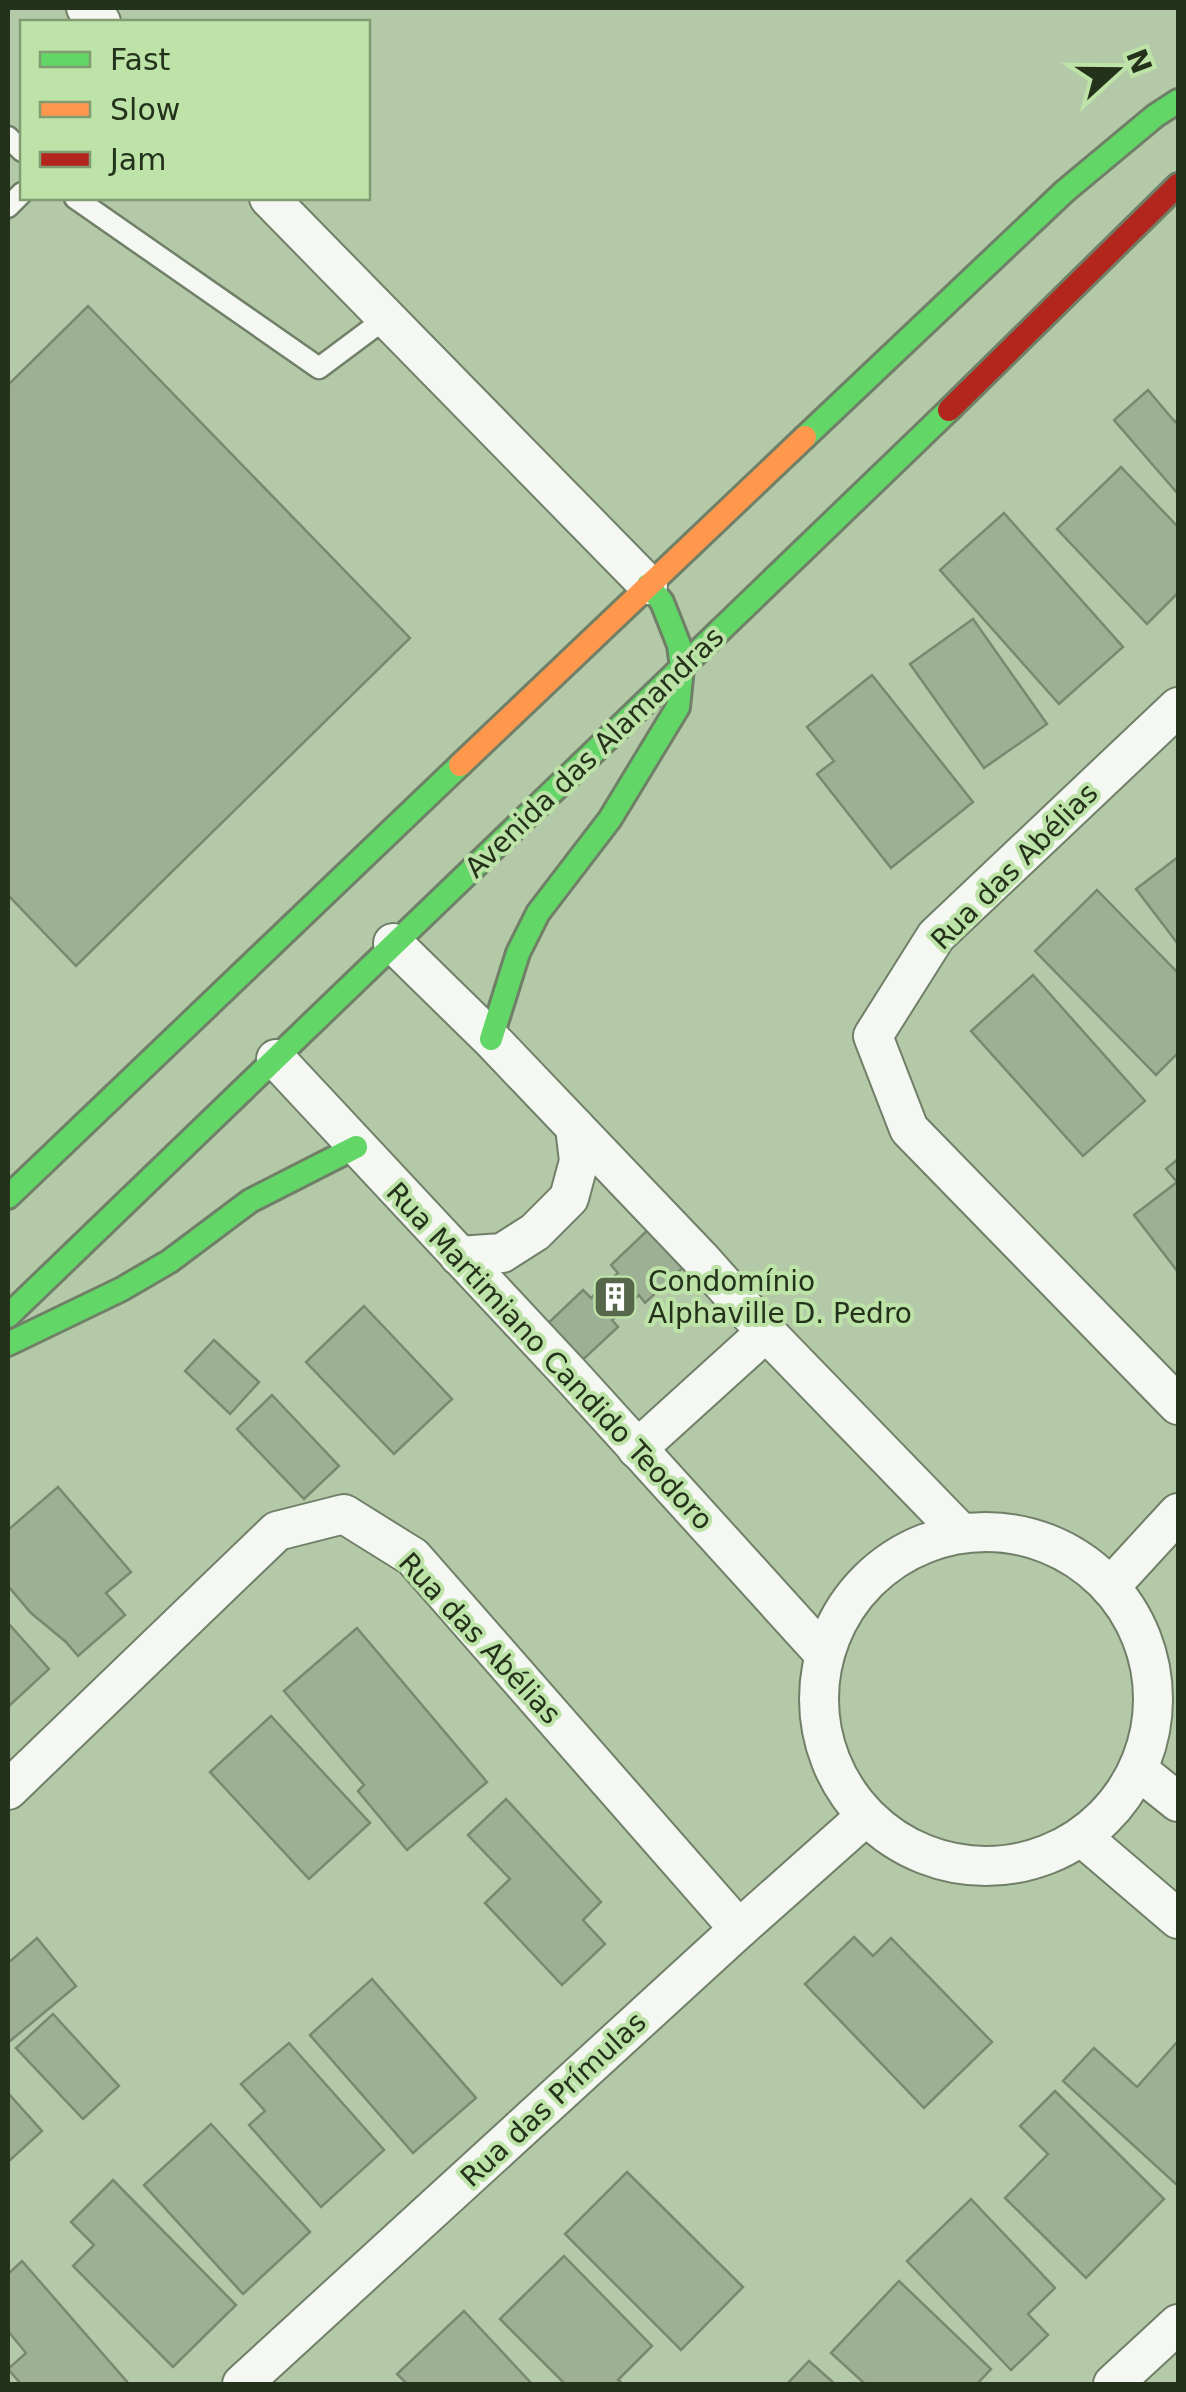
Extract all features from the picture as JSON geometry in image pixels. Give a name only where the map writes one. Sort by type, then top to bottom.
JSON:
[{"type":"street","points":[[8,1197],[1065,191],[1178,101]]},
{"type":"street","name":"Avenida das Alamandras","points":[[8,1316],[393,942],[835,522],[1178,186]]},
{"type":"street","points":[[271,200],[648,585],[672,623],[682,668],[678,707],[610,820],[538,913],[518,953],[491,1038]]},
{"type":"street","name":"Rua das Abélias","points":[[1178,707],[936,936],[873,1036],[909,1129],[1178,1405]]},
{"type":"street","points":[[393,942],[491,1038],[766,1332],[961,1532]]},
{"type":"street","name":"Rua Martimiano Candido Teodoro","points":[[276,1059],[824,1654]]},
{"type":"street","points":[[459,1256],[502,1253],[535,1232],[569,1198],[579,1161],[575,1127]]},
{"type":"street","points":[[8,1344],[122,1289],[170,1261],[250,1201],[356,1147]]},
{"type":"street","points":[[637,1449],[766,1332]]},
{"type":"street","points":[[1110,1588],[1178,1512]]},
{"type":"street","name":"Rua das Abélias","points":[[8,1790],[277,1531],[344,1514],[413,1556],[739,1929]]},
{"type":"street","points":[[961,1532],[1016,1534],[1067,1553],[1110,1588],[1138,1628],[1151,1675],[1151,1724],[1138,1770],[1114,1808],[1082,1838],[1040,1859],[994,1868],[932,1857],[903,1845],[865,1817],[833,1768],[818,1712],[824,1654],[843,1610],[874,1573],[914,1546],[961,1532]]},
{"type":"street","points":[[1138,1770],[1178,1802]]},
{"type":"street","name":"Rua das Prímulas","points":[[242,2384],[865,1817]]},
{"type":"street","points":[[1082,1838],[1178,1919]]},
{"type":"street","points":[[1113,2384],[1178,2324]]},
{"type":"lane","points":[[78,200],[319,368],[386,318]]},
{"type":"building","points":[[88,306],[410,638],[76,966],[8,895],[8,385]]},
{"type":"building","points":[[1148,390],[1175,422],[1178,419],[1178,494],[1114,420]]},
{"type":"building","points":[[1121,467],[1178,527],[1178,593],[1147,624],[1057,529]]},
{"type":"building","points":[[1004,513],[1123,647],[1059,704],[940,570]]},
{"type":"building","points":[[973,619],[1047,724],[984,768],[910,664]]},
{"type":"building","points":[[872,675],[973,802],[891,868],[817,774],[834,761],[807,727]]},
{"type":"building","points":[[1178,857],[1178,944],[1136,889]]},
{"type":"building","points":[[1097,890],[1178,973],[1178,1053],[1156,1075],[1035,951]]},
{"type":"building","points":[[1033,975],[1145,1101],[1083,1156],[971,1031]]},
{"type":"building","points":[[1178,1159],[1178,1272],[1134,1215],[1177,1182],[1166,1169]]},
{"type":"building","name":"Condomínio Alphaville D. Pedro","points":[[656,1222],[691,1260],[645,1303],[639,1295],[612,1320],[618,1327],[574,1368],[540,1331],[583,1290],[591,1298],[618,1273],[611,1265]]},
{"type":"building","points":[[364,1306],[452,1399],[394,1454],[306,1362]]},
{"type":"building","points":[[214,1340],[259,1382],[230,1414],[185,1371]]},
{"type":"building","points":[[272,1395],[339,1466],[304,1499],[237,1429]]},
{"type":"building","points":[[58,1487],[131,1572],[106,1593],[125,1615],[78,1656],[8,1586],[8,1530]]},
{"type":"building","points":[[8,1623],[49,1669],[8,1707]]},
{"type":"building","points":[[357,1628],[487,1782],[407,1850],[358,1791],[364,1785],[284,1691]]},
{"type":"building","points":[[271,1716],[370,1823],[309,1879],[210,1772]]},
{"type":"building","points":[[506,1799],[601,1902],[583,1920],[605,1944],[562,1985],[485,1903],[510,1879],[468,1835]]},
{"type":"building","points":[[854,1937],[873,1956],[891,1938],[992,2042],[924,2108],[805,1984]]},
{"type":"building","points":[[37,1938],[76,1986],[10,2041],[8,1963]]},
{"type":"building","points":[[372,1979],[476,2098],[413,2153],[310,2035]]},
{"type":"building","points":[[53,2014],[119,2086],[83,2119],[16,2048]]},
{"type":"building","points":[[1178,2041],[1178,2186],[1063,2081],[1094,2048],[1137,2087]]},
{"type":"building","points":[[289,2043],[384,2150],[321,2207],[249,2125],[265,2111],[241,2084]]},
{"type":"building","points":[[1055,2091],[1164,2199],[1086,2278],[1005,2198],[1048,2154],[1020,2126]]},
{"type":"building","points":[[8,2093],[42,2131],[8,2162]]},
{"type":"building","points":[[211,2124],[310,2232],[243,2294],[144,2185]]},
{"type":"building","points":[[627,2172],[743,2287],[681,2350],[565,2234]]},
{"type":"building","points":[[113,2180],[236,2305],[173,2367],[73,2266],[94,2245],[71,2222]]},
{"type":"building","points":[[971,2199],[1055,2288],[1028,2314],[1048,2335],[1011,2370],[907,2261]]},
{"type":"building","points":[[564,2256],[652,2346],[618,2380],[623,2384],[565,2384],[500,2319]]},
{"type":"building","points":[[22,2261],[129,2384],[21,2384],[8,2369],[26,2353],[8,2331],[8,2274]]},
{"type":"building","points":[[899,2281],[991,2369],[977,2384],[865,2384],[831,2353]]},
{"type":"building","points":[[464,2311],[532,2384],[407,2384],[397,2374]]},
{"type":"building","points":[[809,2361],[835,2384],[787,2384]]},
{"type":"traffic: fast","points":[[805,437],[1065,191],[1178,101]]},
{"type":"traffic: fast","points":[[8,1316],[949,410]]},
{"type":"traffic: fast","points":[[491,1039],[518,953],[538,913],[610,819],[678,707],[682,668],[679,645],[662,602],[648,585]]},
{"type":"traffic: fast","points":[[8,1197],[460,765]]},
{"type":"traffic: fast","points":[[8,1344],[122,1289],[170,1261],[250,1201],[356,1147]]},
{"type":"traffic: slow","points":[[460,765],[805,437]]},
{"type":"traffic: jam","points":[[949,410],[1178,185]]},
{"type":"place","name":"Condomínio Alphaville D. Pedro","points":[[615,1297]]}]
